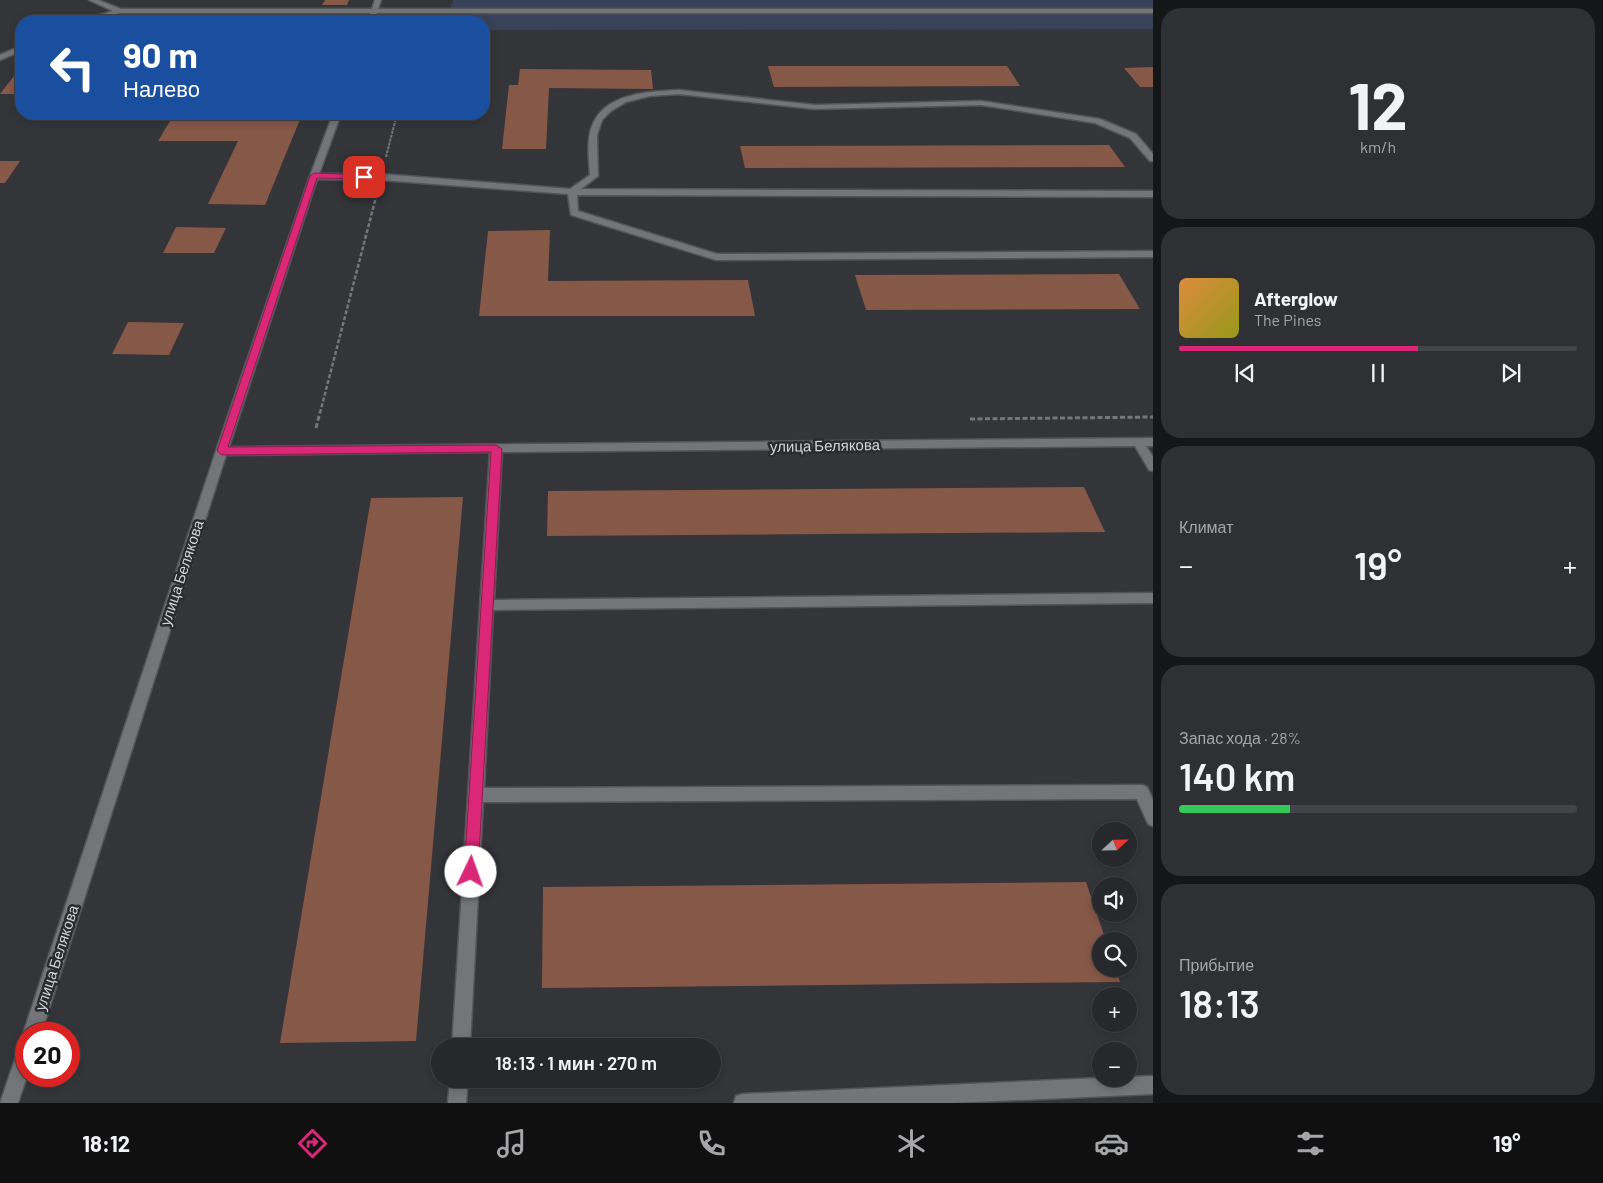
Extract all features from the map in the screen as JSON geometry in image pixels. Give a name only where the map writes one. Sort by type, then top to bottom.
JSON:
[{"type":"street","points":[[372,15],[378,0]]},
{"type":"street","points":[[80,15],[88,5],[120,12],[374,10],[1153,11]]},
{"type":"street","points":[[108,15],[120,12]]},
{"type":"street","points":[[0,50],[15,49]]},
{"type":"street","points":[[0,58],[15,51]]},
{"type":"street","points":[[572,192],[594,176],[593,135],[598,119],[608,109],[623,100],[650,94],[679,92],[815,107],[981,103],[1098,121],[1133,136],[1153,158]]},
{"type":"street","name":"улица Белякова","points":[[36,1022],[222,451],[314,176],[335,120]]},
{"type":"street","points":[[314,176],[381,177],[572,192],[1153,194]]},
{"type":"street","points":[[572,192],[574,213],[716,257],[1153,254]]},
{"type":"street","name":"улица Белякова","points":[[222,451],[1153,442]]},
{"type":"street","points":[[1139,443],[1153,467]]},
{"type":"street","points":[[461,1038],[496,449]]},
{"type":"street","points":[[487,605],[1153,598]]},
{"type":"street","points":[[476,795],[1142,792],[1153,819]]},
{"type":"street","points":[[743,1103],[1153,1085]]},
{"type":"street","points":[[10,1103],[15,1087]]},
{"type":"street","points":[[457,1103],[458,1088]]},
{"type":"path","points":[[326,428],[316,428],[395,120]]},
{"type":"path","points":[[964,419],[1153,417]]},
{"type":"shaded area","points":[[453,0],[1153,0],[1153,29],[490,30],[490,15],[449,15]]},
{"type":"building","points":[[325,0],[349,0],[347,5],[322,5]]},
{"type":"building","points":[[768,66],[1007,66],[1020,86],[774,87]]},
{"type":"building","points":[[1153,67],[1153,87],[1140,87],[1124,68]]},
{"type":"building","points":[[520,69],[651,70],[653,89],[549,88],[546,149],[502,149],[509,85],[518,85]]},
{"type":"building","points":[[15,75],[15,94],[0,94]]},
{"type":"building","points":[[171,120],[300,120],[265,205],[208,204],[238,141],[158,141]]},
{"type":"building","points":[[1109,145],[1125,167],[745,168],[740,146]]},
{"type":"building","points":[[0,161],[20,161],[5,183],[0,183]]},
{"type":"building","points":[[176,227],[226,228],[214,253],[163,253]]},
{"type":"building","points":[[550,230],[548,281],[748,280],[755,316],[479,316],[488,231]]},
{"type":"building","points":[[1119,274],[1140,309],[866,310],[855,275]]},
{"type":"building","points":[[128,322],[184,323],[169,355],[112,354]]},
{"type":"building","points":[[1084,487],[1105,532],[547,536],[548,491]]},
{"type":"building","points":[[463,497],[416,1041],[280,1043],[371,498]]},
{"type":"building","points":[[1086,882],[1092,900],[1092,922],[1100,922],[1103,932],[1092,932],[1092,977],[1118,977],[1120,982],[542,988],[543,887]]},
{"type":"route","points":[[364,177],[314,176],[222,451],[496,449],[471,872]]}]
